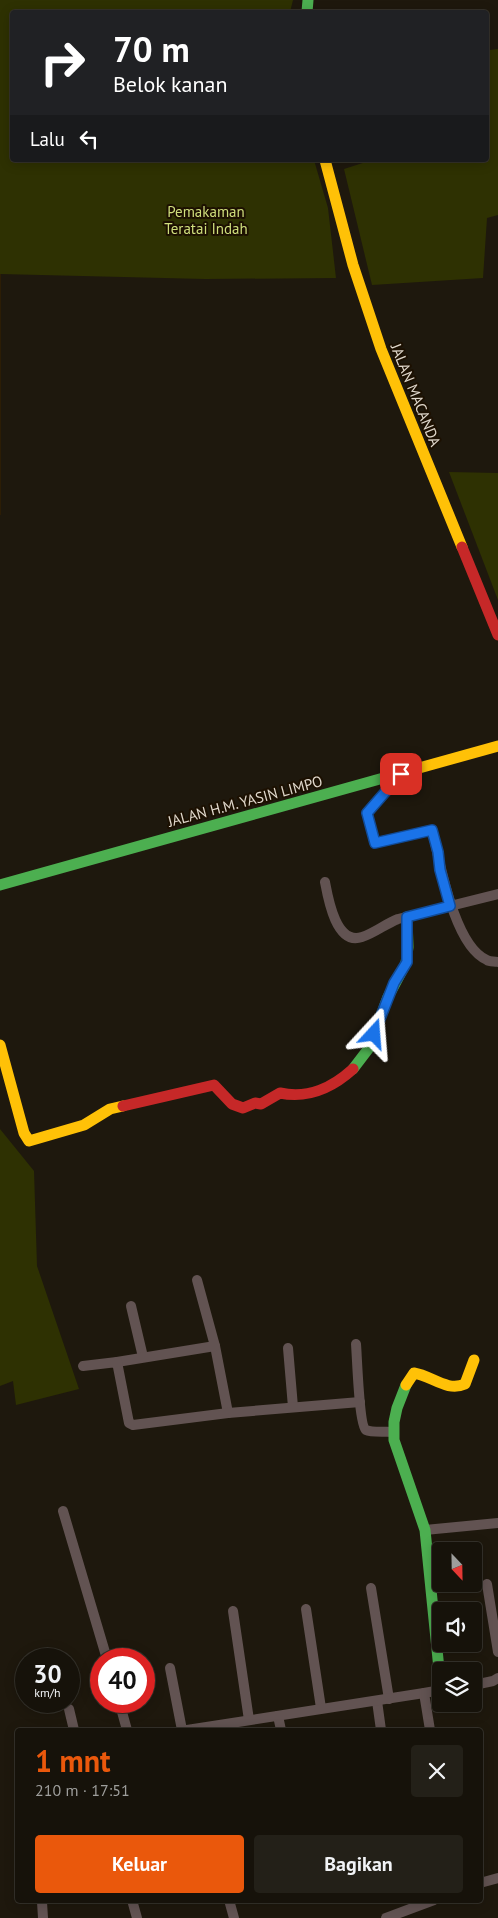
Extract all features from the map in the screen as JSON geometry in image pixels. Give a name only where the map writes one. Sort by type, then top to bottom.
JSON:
[{"type":"street","name":"JALAN MACANDA","points":[[326,162],[353,265],[381,349],[498,635]]},
{"type":"street","name":"JALAN H.M. YASIN LIMPO","points":[[0,884],[498,746]]},
{"type":"street","points":[[401,774],[367,813],[375,843],[432,830],[450,906],[466,938],[476,952],[487,961],[498,962]]},
{"type":"street","points":[[325,882],[332,913],[338,925],[349,936],[362,938],[386,924],[407,917],[498,894]]},
{"type":"street","points":[[0,1045],[24,1133],[29,1141],[84,1125],[110,1109],[209,1085],[214,1086],[232,1104],[243,1108],[255,1103],[261,1104],[280,1093],[288,1096],[311,1095],[324,1091],[357,1064],[368,1049],[394,983],[407,962],[407,917]]},
{"type":"street","points":[[197,1280],[215,1346],[228,1413]]},
{"type":"street","points":[[131,1306],[143,1358]]},
{"type":"street","points":[[356,1344],[360,1402],[365,1429],[394,1432]]},
{"type":"street","points":[[83,1366],[215,1346]]},
{"type":"street","points":[[288,1348],[293,1407]]},
{"type":"street","points":[[438,1662],[425,1530],[396,1448],[394,1432],[397,1408],[411,1376],[417,1373],[451,1387],[462,1386],[465,1384],[474,1360]]},
{"type":"street","points":[[117,1362],[129,1423],[131,1424],[228,1413],[360,1402]]},
{"type":"street","points":[[63,1511],[104,1648]]},
{"type":"street","points":[[425,1530],[498,1523]]},
{"type":"street","points":[[486,1584],[498,1652]]},
{"type":"street","points":[[371,1588],[388,1699]]},
{"type":"street","points":[[306,1609],[321,1708]]},
{"type":"street","points":[[233,1611],[249,1720]]},
{"type":"street","points":[[170,1668],[182,1728]]},
{"type":"street","points":[[482,1683],[498,1678]]},
{"type":"street","points":[[199,1728],[432,1692]]},
{"type":"street","points":[[424,1694],[430,1728]]},
{"type":"street","points":[[377,1701],[381,1728]]},
{"type":"street","points":[[70,1713],[74,1728]]},
{"type":"street","points":[[122,1713],[126,1728]]},
{"type":"street","points":[[278,1716],[280,1728]]},
{"type":"street","points":[[483,1883],[498,1878]]},
{"type":"street","points":[[42,1903],[43,1918]]},
{"type":"street","points":[[133,1903],[137,1918]]},
{"type":"street","points":[[230,1903],[234,1918]]},
{"type":"street","points":[[386,1918],[425,1903]]},
{"type":"street","points":[[416,1907],[419,1918]]},
{"type":"shaded area","points":[[0,274],[1,515],[0,515]]},
{"type":"green space","name":"Pemakaman Teratai Indah","points":[[0,0],[293,0],[290,10],[10,10],[10,162],[315,162],[328,208],[336,278],[205,279],[0,274]]},
{"type":"green space","points":[[498,49],[498,215],[487,218],[483,278],[372,285],[344,169],[366,162],[489,162],[490,50]]},
{"type":"green space","points":[[449,472],[498,473],[498,600]]},
{"type":"green space","points":[[0,1129],[34,1171],[37,1266],[79,1389],[16,1405],[13,1381],[0,1386]]},
{"type":"traffic: fast","points":[[307,10],[308,0]]},
{"type":"traffic: fast","points":[[0,885],[412,770]]},
{"type":"traffic: fast","points":[[353,1069],[369,1048],[388,997],[406,963],[408,947],[407,917]]},
{"type":"traffic: fast","points":[[406,1385],[397,1408],[394,1422],[394,1440],[425,1530],[438,1662]]},
{"type":"traffic: slow","points":[[326,162],[353,265],[381,349],[462,547]]},
{"type":"traffic: slow","points":[[412,770],[498,746]]},
{"type":"traffic: slow","points":[[0,1045],[24,1133],[29,1141],[84,1125],[110,1109],[123,1106]]},
{"type":"traffic: slow","points":[[406,1385],[414,1373],[446,1385],[458,1386],[465,1384],[474,1360]]},
{"type":"traffic: jam","points":[[462,547],[498,635]]},
{"type":"traffic: jam","points":[[123,1106],[214,1085],[232,1104],[243,1108],[255,1103],[261,1104],[280,1093],[301,1094],[320,1090],[337,1082],[353,1069]]},
{"type":"route","points":[[374,1034],[394,983],[407,962],[407,917],[450,906],[432,830],[375,843],[367,813],[401,774]]}]
